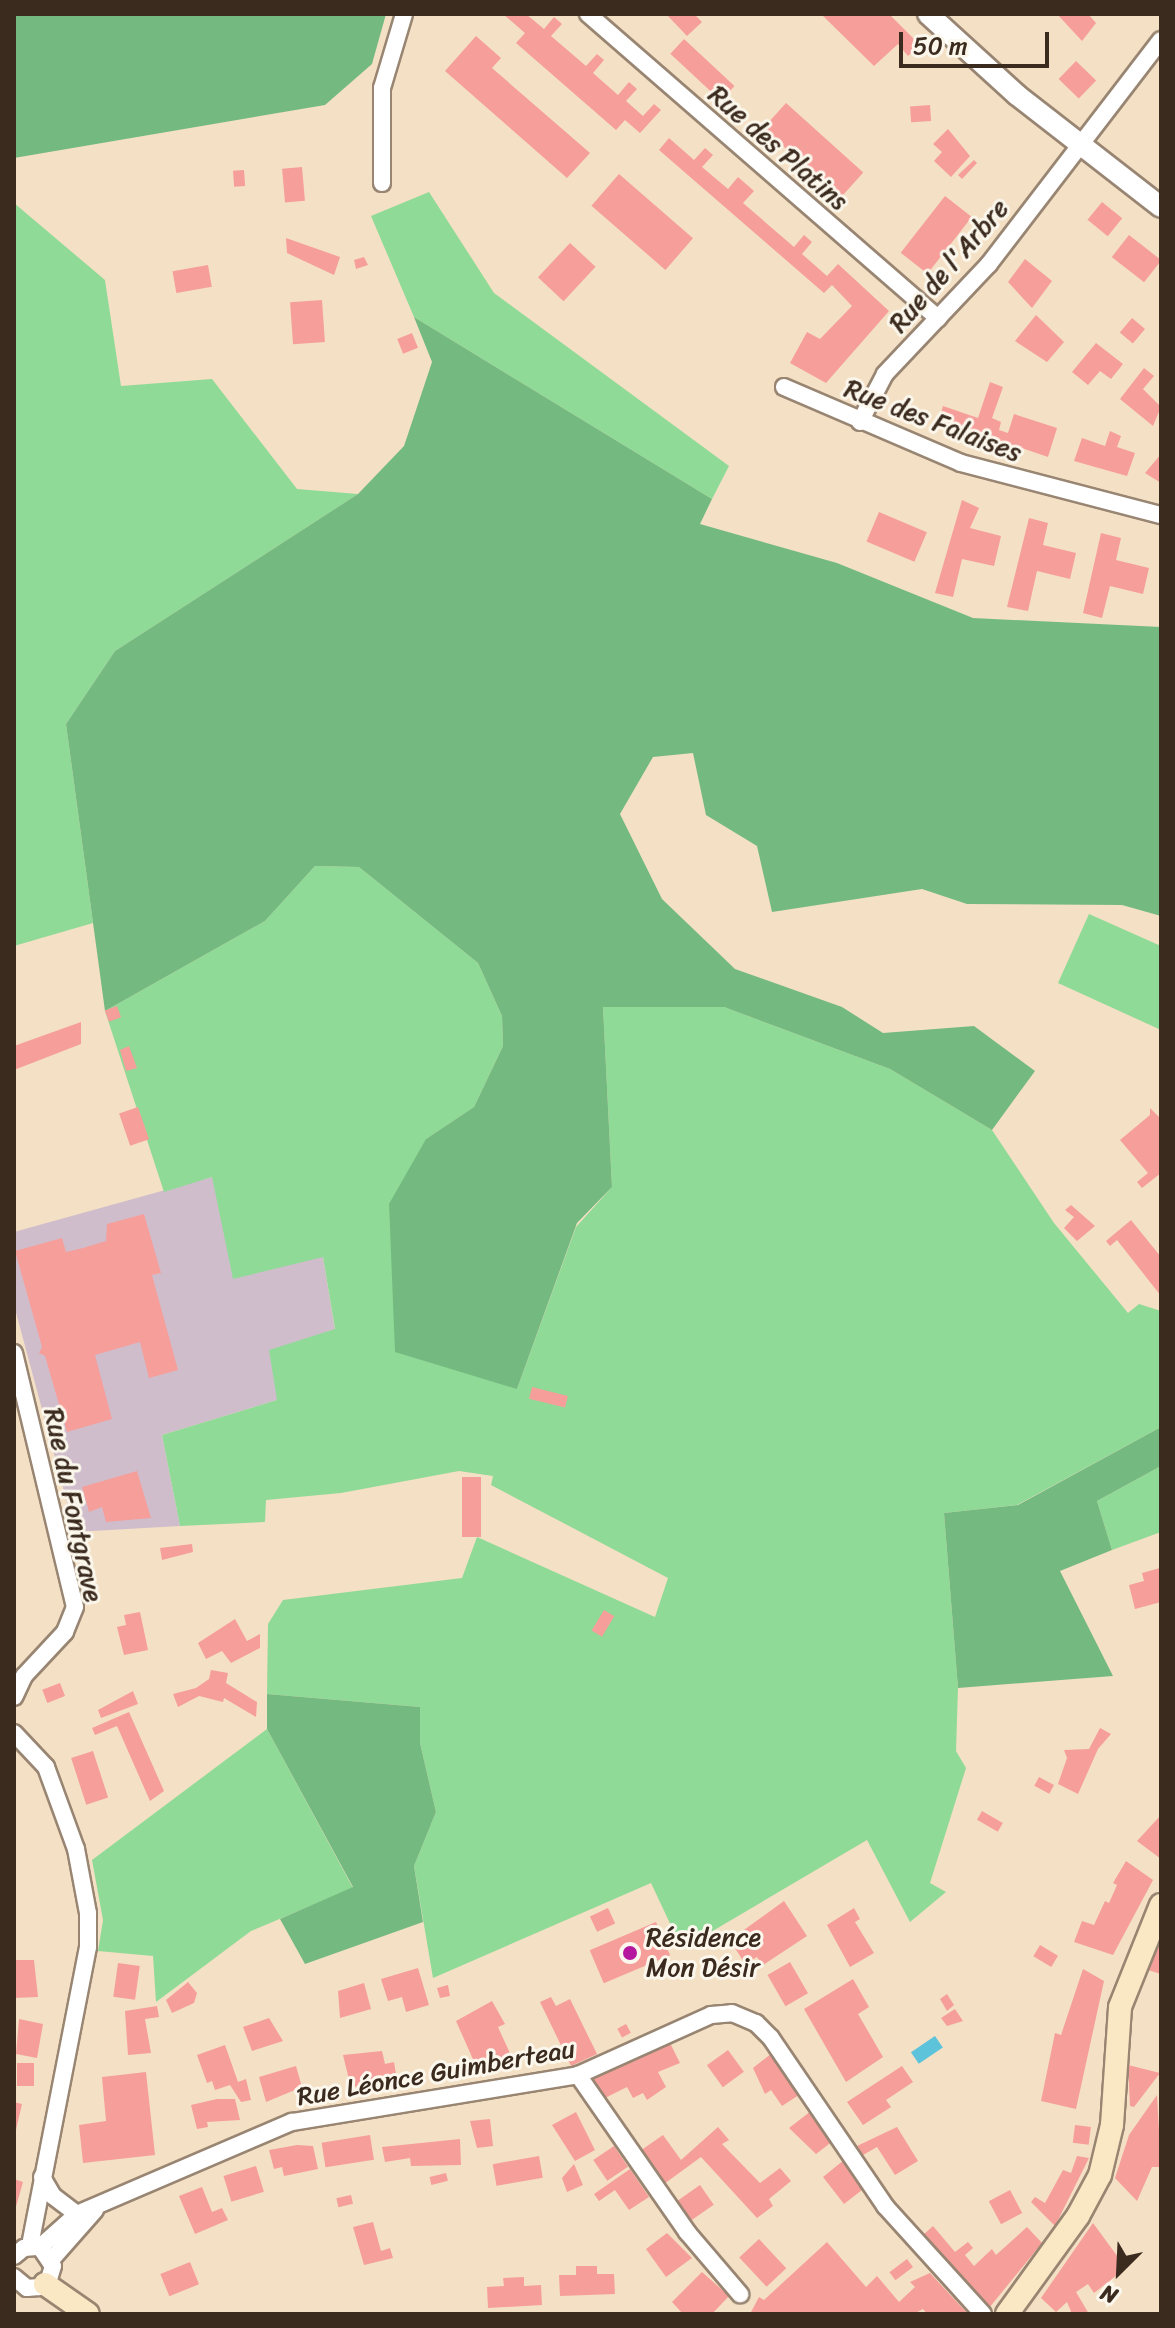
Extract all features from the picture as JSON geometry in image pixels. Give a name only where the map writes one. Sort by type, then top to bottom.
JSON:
[{"type":"main road","points":[[1007,2314],[1078,2216],[1100,2175],[1112,2125],[1120,2007],[1139,1947],[1161,1905]]},
{"type":"main road","points":[[45,2284],[88,2314]]},
{"type":"street","points":[[382,183],[382,88],[404,14]]},
{"type":"street","name":"Rue des Platins","points":[[588,14],[938,318]]},
{"type":"street","points":[[928,14],[969,55],[1161,207]]},
{"type":"street","name":"Rue de l'Arbre","points":[[860,422],[885,374],[989,264],[1161,40]]},
{"type":"street","name":"Rue des Falaises","points":[[784,387],[961,463],[1161,515]]},
{"type":"street","name":"Rue du Fontgrave","points":[[14,1353],[75,1607],[65,1632],[24,1676],[14,1697]]},
{"type":"street","points":[[14,1733],[46,1767],[76,1849],[88,1913],[88,1947],[42,2177],[41,2251],[53,2273],[45,2284],[16,2286]]},
{"type":"street","name":"Rue Léonce Guimberteau","points":[[41,2251],[77,2214],[95,2210],[292,2122],[578,2075],[711,2015],[732,2013],[756,2023],[816,2098],[885,2206],[983,2314]]},
{"type":"street","points":[[578,2075],[687,2232],[740,2294]]},
{"type":"street","points":[[42,2177],[53,2196],[77,2214]]},
{"type":"street","name":"Rue Léonce Guimberteau","points":[[41,2251],[95,2210]]},
{"type":"street","points":[[14,2256],[41,2251]]},
{"type":"shaded area","points":[[212,1177],[323,1257],[335,1330],[277,1400],[162,1435],[180,1526],[75,1532],[14,1305],[14,1232]]},
{"type":"green space","points":[[14,14],[386,14],[372,64],[325,105],[14,158]]},
{"type":"green space","points":[[429,192],[494,293],[729,466],[712,499],[414,317],[371,216]]},
{"type":"green space","points":[[14,203],[105,280],[121,386],[212,379],[297,489],[358,494],[115,651],[66,724],[93,923],[14,946]]},
{"type":"green space","points":[[414,317],[712,499],[700,524],[837,563],[973,618],[1161,627],[1161,916],[1122,905],[967,904],[922,889],[772,912],[757,846],[706,815],[693,753],[653,757],[620,814],[662,899],[735,969],[842,1007],[883,1033],[974,1026],[1035,1071],[992,1130],[890,1069],[724,1007],[603,1007],[612,1187],[577,1223],[517,1389],[395,1352],[389,1204],[426,1139],[474,1107],[503,1046],[502,1016],[478,963],[359,867],[315,866],[265,921],[105,1011],[66,724],[115,651],[358,494],[404,446],[432,362]]},
{"type":"green space","points":[[315,866],[359,867],[478,963],[502,1016],[503,1046],[474,1107],[426,1139],[517,1389],[576,1227],[612,1187],[603,1007],[724,1007],[890,1069],[992,1130],[1054,1223],[1128,1313],[1139,1304],[1161,1311],[1161,1427],[1017,1505],[944,1513],[958,1688],[956,1751],[966,1768],[930,1883],[946,1892],[910,1922],[867,1840],[682,1949],[651,1883],[433,1978],[414,1866],[436,1812],[420,1743],[420,1707],[267,1694],[268,1624],[283,1600],[462,1578],[477,1537],[655,1617],[668,1578],[491,1485],[493,1476],[459,1471],[341,1493],[266,1500],[265,1522],[180,1526],[162,1435],[277,1400],[269,1350],[335,1329],[323,1257],[233,1279],[212,1177],[164,1192],[105,1011],[265,921]]},
{"type":"green space","points":[[1089,914],[1161,946],[1161,1030],[1058,983]]},
{"type":"green space","points":[[1161,1427],[1161,1466],[1097,1501],[1112,1550],[1060,1571],[1113,1676],[958,1688],[944,1513],[1018,1505]]},
{"type":"green space","points":[[1161,1466],[1161,1532],[1112,1550],[1097,1501]]},
{"type":"green space","points":[[267,1694],[420,1707],[420,1743],[436,1812],[414,1866],[423,1922],[305,1964],[280,1919],[353,1887],[267,1729]]},
{"type":"green space","points":[[267,1729],[353,1888],[251,1931],[156,2002],[153,1956],[98,1951],[103,1920],[92,1860]]},
{"type":"water","points":[[935,2036],[943,2048],[919,2064],[911,2052]]},
{"type":"building","points":[[503,14],[526,14],[544,29],[554,17],[562,24],[551,36],[586,66],[597,54],[604,60],[593,73],[618,95],[629,82],[637,89],[626,101],[643,116],[654,104],[661,110],[640,133],[625,120],[616,130],[516,43],[525,33]]},
{"type":"building","points":[[666,14],[694,14],[702,22],[687,36]]},
{"type":"building","points":[[821,14],[889,14],[920,45],[908,56],[898,44],[874,66]]},
{"type":"building","points":[[1057,14],[1088,14],[1096,23],[1082,41]]},
{"type":"building","points":[[476,36],[501,58],[492,68],[590,153],[567,178],[445,71]]},
{"type":"building","points":[[684,39],[734,86],[721,101],[670,54]]},
{"type":"building","points":[[1076,61],[1096,80],[1079,98],[1059,79]]},
{"type":"building","points":[[786,103],[863,173],[841,198],[763,128]]},
{"type":"building","points":[[930,105],[931,121],[911,122],[910,106]]},
{"type":"building","points":[[948,129],[970,156],[951,177],[934,161],[942,152],[933,144]]},
{"type":"building","points":[[669,138],[694,160],[705,148],[713,155],[702,167],[728,189],[738,177],[754,191],[743,203],[794,247],[804,235],[812,242],[802,254],[827,276],[838,264],[889,311],[826,383],[790,363],[807,332],[820,339],[852,306],[832,285],[824,293],[659,150]]},
{"type":"building","points":[[974,160],[977,163],[962,179],[958,175]]},
{"type":"building","points":[[302,167],[305,201],[285,203],[282,169]]},
{"type":"building","points":[[244,170],[245,186],[234,187],[233,171]]},
{"type":"building","points":[[619,174],[693,238],[665,270],[591,206]]},
{"type":"building","points":[[945,196],[972,217],[927,274],[901,253]]},
{"type":"building","points":[[1102,202],[1122,218],[1108,236],[1088,220]]},
{"type":"building","points":[[1129,235],[1161,260],[1144,282],[1112,257]]},
{"type":"building","points":[[286,238],[340,257],[334,275],[287,253]]},
{"type":"building","points":[[570,243],[596,267],[564,301],[538,277]]},
{"type":"building","points":[[364,257],[368,265],[356,269],[354,260]]},
{"type":"building","points":[[1025,259],[1052,281],[1032,308],[1008,282]]},
{"type":"building","points":[[208,265],[212,287],[176,293],[173,271]]},
{"type":"building","points":[[322,300],[325,342],[293,344],[290,302]]},
{"type":"building","points":[[1036,315],[1064,342],[1047,362],[1015,341]]},
{"type":"building","points":[[1132,318],[1145,329],[1133,343],[1120,333]]},
{"type":"building","points":[[412,333],[418,348],[403,354],[397,339]]},
{"type":"building","points":[[1096,343],[1123,364],[1111,379],[1100,371],[1088,385],[1072,372]]},
{"type":"building","points":[[1144,368],[1154,376],[1143,389],[1161,407],[1153,426],[1120,399]]},
{"type":"building","points":[[990,382],[1003,387],[992,418],[1001,422],[999,430],[1008,433],[1014,414],[1057,428],[1048,457],[1013,445],[1010,453],[983,444],[987,434],[938,423],[943,406],[978,418]]},
{"type":"building","points":[[1110,431],[1121,436],[1117,447],[1135,453],[1127,476],[1074,461],[1082,438],[1105,446]]},
{"type":"building","points":[[1161,454],[1161,483],[1145,473]]},
{"type":"building","points":[[962,500],[979,508],[970,528],[1001,536],[994,566],[962,559],[953,597],[935,593]]},
{"type":"building","points":[[879,512],[927,532],[914,562],[866,541]]},
{"type":"building","points":[[1029,518],[1048,523],[1043,545],[1076,553],[1070,579],[1037,571],[1028,611],[1007,607]]},
{"type":"building","points":[[1101,533],[1121,538],[1116,560],[1149,568],[1143,594],[1110,586],[1102,618],[1083,613]]},
{"type":"building","points":[[117,1006],[121,1017],[109,1022],[105,1010]]},
{"type":"building","points":[[81,1022],[81,1044],[14,1070],[14,1046]]},
{"type":"building","points":[[129,1046],[137,1068],[126,1071],[120,1050]]},
{"type":"building","points":[[138,1107],[149,1139],[130,1146],[119,1114]]},
{"type":"building","points":[[1150,1108],[1161,1119],[1161,1173],[1142,1188],[1137,1182],[1148,1173],[1120,1140],[1150,1115]]},
{"type":"building","points":[[1071,1205],[1095,1226],[1077,1241],[1064,1228],[1074,1217],[1065,1210]]},
{"type":"building","points":[[144,1214],[161,1273],[152,1275],[178,1370],[149,1378],[140,1342],[95,1355],[112,1419],[67,1432],[45,1356],[39,1353],[42,1347],[15,1251],[62,1238],[66,1252],[83,1248],[106,1241],[107,1224]]},
{"type":"building","points":[[1131,1220],[1161,1257],[1161,1296],[1117,1240],[1110,1246],[1106,1241]]},
{"type":"building","points":[[532,1387],[568,1396],[565,1408],[529,1399]]},
{"type":"building","points":[[137,1471],[151,1518],[106,1522],[102,1507],[89,1512],[82,1487]]},
{"type":"building","points":[[462,1477],[481,1477],[481,1537],[462,1537]]},
{"type":"building","points":[[192,1544],[193,1552],[162,1560],[160,1548]]},
{"type":"building","points":[[1160,1568],[1161,1602],[1135,1609],[1129,1585],[1144,1581],[1142,1573]]},
{"type":"building","points":[[604,1610],[614,1616],[602,1637],[592,1631]]},
{"type":"building","points":[[140,1612],[148,1650],[124,1655],[117,1627],[126,1625],[124,1615]]},
{"type":"building","points":[[235,1619],[247,1641],[260,1634],[260,1648],[231,1663],[222,1651],[206,1659],[198,1643]]},
{"type":"building","points":[[211,1670],[228,1673],[226,1683],[257,1702],[256,1717],[224,1698],[223,1702],[199,1696],[178,1707],[173,1694],[196,1688],[209,1679]]},
{"type":"building","points":[[60,1683],[65,1696],[47,1703],[42,1690]]},
{"type":"building","points":[[133,1691],[138,1704],[101,1718],[98,1710]]},
{"type":"building","points":[[129,1712],[164,1791],[150,1801],[117,1726],[95,1735],[92,1728]]},
{"type":"building","points":[[1100,1728],[1111,1734],[1098,1749],[1078,1794],[1058,1784],[1067,1758],[1064,1750],[1089,1749]]},
{"type":"building","points":[[93,1751],[108,1798],[86,1805],[71,1758]]},
{"type":"building","points":[[1039,1777],[1054,1785],[1049,1794],[1034,1786]]},
{"type":"building","points":[[982,1811],[1003,1823],[998,1832],[977,1820]]},
{"type":"building","points":[[1161,1815],[1161,1859],[1137,1841]]},
{"type":"building","points":[[1126,1861],[1153,1880],[1113,1955],[1074,1942],[1082,1921],[1094,1925],[1105,1901],[1109,1903],[1117,1885],[1113,1883]]},
{"type":"building","points":[[784,1901],[807,1936],[763,1965],[757,1957],[745,1964],[730,1940]]},
{"type":"building","points":[[608,1908],[615,1923],[597,1932],[590,1916]]},
{"type":"building","points":[[854,1908],[860,1919],[855,1922],[874,1953],[850,1967],[827,1925]]},
{"type":"building","name":"Résidence Mon Désir","points":[[656,1922],[670,1955],[604,1983],[590,1950]]},
{"type":"building","points":[[1161,1939],[1161,1974],[1148,1970]]},
{"type":"building","points":[[1040,1945],[1058,1956],[1051,1967],[1033,1956]]},
{"type":"building","points":[[14,1960],[34,1960],[38,1997],[14,1998]]},
{"type":"building","points":[[790,1962],[808,1993],[785,2006],[767,1975]]},
{"type":"building","points":[[118,1963],[140,1966],[135,2000],[113,1997]]},
{"type":"building","points":[[418,1968],[429,2005],[406,2012],[402,1997],[388,2001],[381,1979]]},
{"type":"building","points":[[1083,1969],[1104,1981],[1076,2109],[1041,2101],[1055,2033],[1061,2035]]},
{"type":"building","points":[[853,1979],[869,2007],[858,2014],[883,2057],[846,2082],[804,2009]]},
{"type":"building","points":[[188,1982],[197,1993],[194,2003],[172,2013],[166,2000]]},
{"type":"building","points":[[364,1983],[371,2009],[340,2018],[338,1991]]},
{"type":"building","points":[[448,1985],[450,1996],[440,1998],[437,1988]]},
{"type":"building","points":[[947,1994],[954,2005],[947,2011],[940,1999]]},
{"type":"building","points":[[551,1997],[556,2006],[570,1999],[597,2054],[571,2066],[540,2002]]},
{"type":"building","points":[[492,2001],[505,2024],[498,2027],[514,2062],[497,2064],[492,2053],[493,2064],[476,2066],[456,2021]]},
{"type":"building","points":[[157,2006],[159,2017],[145,2019],[151,2053],[128,2055],[125,2011]]},
{"type":"building","points":[[955,2009],[963,2021],[947,2026],[941,2018]]},
{"type":"building","points":[[269,2018],[283,2041],[252,2051],[243,2027]]},
{"type":"building","points":[[19,2019],[43,2024],[37,2058],[16,2054]]},
{"type":"building","points":[[626,2024],[631,2033],[622,2038],[617,2029]]},
{"type":"building","points":[[669,2041],[680,2063],[658,2072],[666,2087],[647,2100],[643,2093],[633,2098],[627,2087],[603,2099],[591,2082],[593,2076]]},
{"type":"building","points":[[225,2045],[238,2082],[246,2079],[251,2100],[241,2102],[230,2085],[215,2090],[212,2081],[207,2083],[197,2055]]},
{"type":"building","points":[[728,2050],[744,2072],[723,2087],[707,2065]]},
{"type":"building","points":[[382,2051],[385,2064],[394,2062],[396,2074],[351,2088],[343,2055]]},
{"type":"building","points":[[772,2053],[802,2093],[782,2106],[771,2090],[765,2094],[753,2068]]},
{"type":"building","points":[[17,2063],[34,2063],[34,2086],[17,2086]]},
{"type":"building","points":[[1128,2065],[1160,2073],[1134,2107],[1130,2106]]},
{"type":"building","points":[[296,2066],[302,2087],[266,2102],[259,2077]]},
{"type":"building","points":[[902,2066],[913,2082],[886,2100],[891,2107],[863,2125],[847,2102]]},
{"type":"building","points":[[146,2072],[155,2155],[83,2163],[79,2125],[106,2121],[102,2077]]},
{"type":"building","points":[[1157,2095],[1161,2167],[1152,2167],[1137,2201],[1115,2178],[1129,2135]]},
{"type":"building","points":[[217,2099],[235,2099],[240,2120],[207,2122],[208,2127],[197,2129],[191,2105]]},
{"type":"building","points":[[14,2102],[22,2104],[15,2134],[14,2134]]},
{"type":"building","points":[[811,2111],[833,2141],[816,2154],[789,2128]]},
{"type":"building","points":[[576,2112],[595,2150],[575,2161],[552,2125]]},
{"type":"building","points":[[490,2119],[493,2146],[477,2148],[470,2121]]},
{"type":"building","points":[[1075,2125],[1091,2127],[1089,2145],[1073,2143]]},
{"type":"building","points":[[718,2127],[729,2140],[722,2144],[760,2183],[780,2168],[791,2181],[769,2199],[773,2206],[757,2218],[701,2157],[664,2184],[640,2151],[663,2135],[681,2160]]},
{"type":"building","points":[[897,2127],[918,2161],[895,2175],[877,2147],[863,2155],[857,2146]]},
{"type":"building","points":[[370,2135],[374,2160],[326,2167],[322,2143]]},
{"type":"building","points":[[460,2139],[461,2165],[411,2166],[410,2158],[385,2162],[382,2147]]},
{"type":"building","points":[[297,2145],[313,2146],[318,2169],[284,2176],[282,2167],[274,2169],[269,2150]]},
{"type":"building","points":[[614,2146],[628,2167],[607,2181],[593,2160]]},
{"type":"building","points":[[539,2156],[543,2178],[497,2186],[493,2164]]},
{"type":"building","points":[[1077,2156],[1089,2158],[1055,2226],[1031,2202],[1035,2197],[1045,2203],[1063,2170],[1071,2173]]},
{"type":"building","points":[[844,2160],[862,2190],[844,2204],[823,2177]]},
{"type":"building","points":[[574,2164],[583,2185],[567,2192],[562,2178]]},
{"type":"building","points":[[256,2166],[264,2192],[231,2202],[223,2176]]},
{"type":"building","points":[[630,2169],[649,2197],[629,2210],[615,2190],[599,2201],[594,2194]]},
{"type":"building","points":[[446,2173],[448,2181],[431,2185],[430,2177]]},
{"type":"building","points":[[14,2179],[23,2182],[15,2210],[14,2210]]},
{"type":"building","points":[[700,2185],[714,2205],[689,2222],[675,2202]]},
{"type":"building","points":[[202,2187],[212,2212],[222,2208],[228,2220],[195,2234],[179,2196]]},
{"type":"building","points":[[1010,2190],[1022,2213],[1001,2224],[989,2201]]},
{"type":"building","points":[[351,2195],[353,2204],[338,2207],[336,2198]]},
{"type":"building","points":[[373,2222],[381,2251],[390,2248],[393,2258],[364,2265],[353,2227]]},
{"type":"building","points":[[1093,2223],[1126,2268],[1094,2293],[1088,2284],[1076,2292],[1089,2314],[1072,2314],[1067,2302],[1056,2312],[1041,2298]]},
{"type":"building","points":[[933,2226],[955,2252],[968,2242],[973,2248],[965,2255],[974,2266],[992,2249],[996,2255],[1027,2227],[1042,2243],[989,2308],[922,2236]]},
{"type":"building","points":[[667,2233],[692,2258],[666,2277],[646,2249]]},
{"type":"building","points":[[759,2239],[786,2268],[767,2287],[739,2257]]},
{"type":"building","points":[[827,2242],[866,2287],[877,2276],[899,2302],[915,2287],[910,2282],[930,2273],[968,2314],[927,2314],[923,2309],[914,2314],[750,2314],[759,2297],[764,2300]]},
{"type":"building","points":[[907,2259],[913,2267],[895,2280],[889,2272]]},
{"type":"building","points":[[190,2262],[199,2284],[169,2296],[160,2274]]},
{"type":"building","points":[[576,2266],[597,2266],[597,2274],[614,2274],[615,2294],[560,2296],[559,2275],[576,2275]]},
{"type":"building","points":[[702,2272],[729,2296],[712,2314],[683,2314],[672,2302]]},
{"type":"building","points":[[524,2277],[524,2286],[541,2285],[542,2305],[488,2308],[487,2287],[504,2286],[503,2278]]},
{"type":"place","name":"Résidence Mon Désir","points":[[630,1953]]}]
